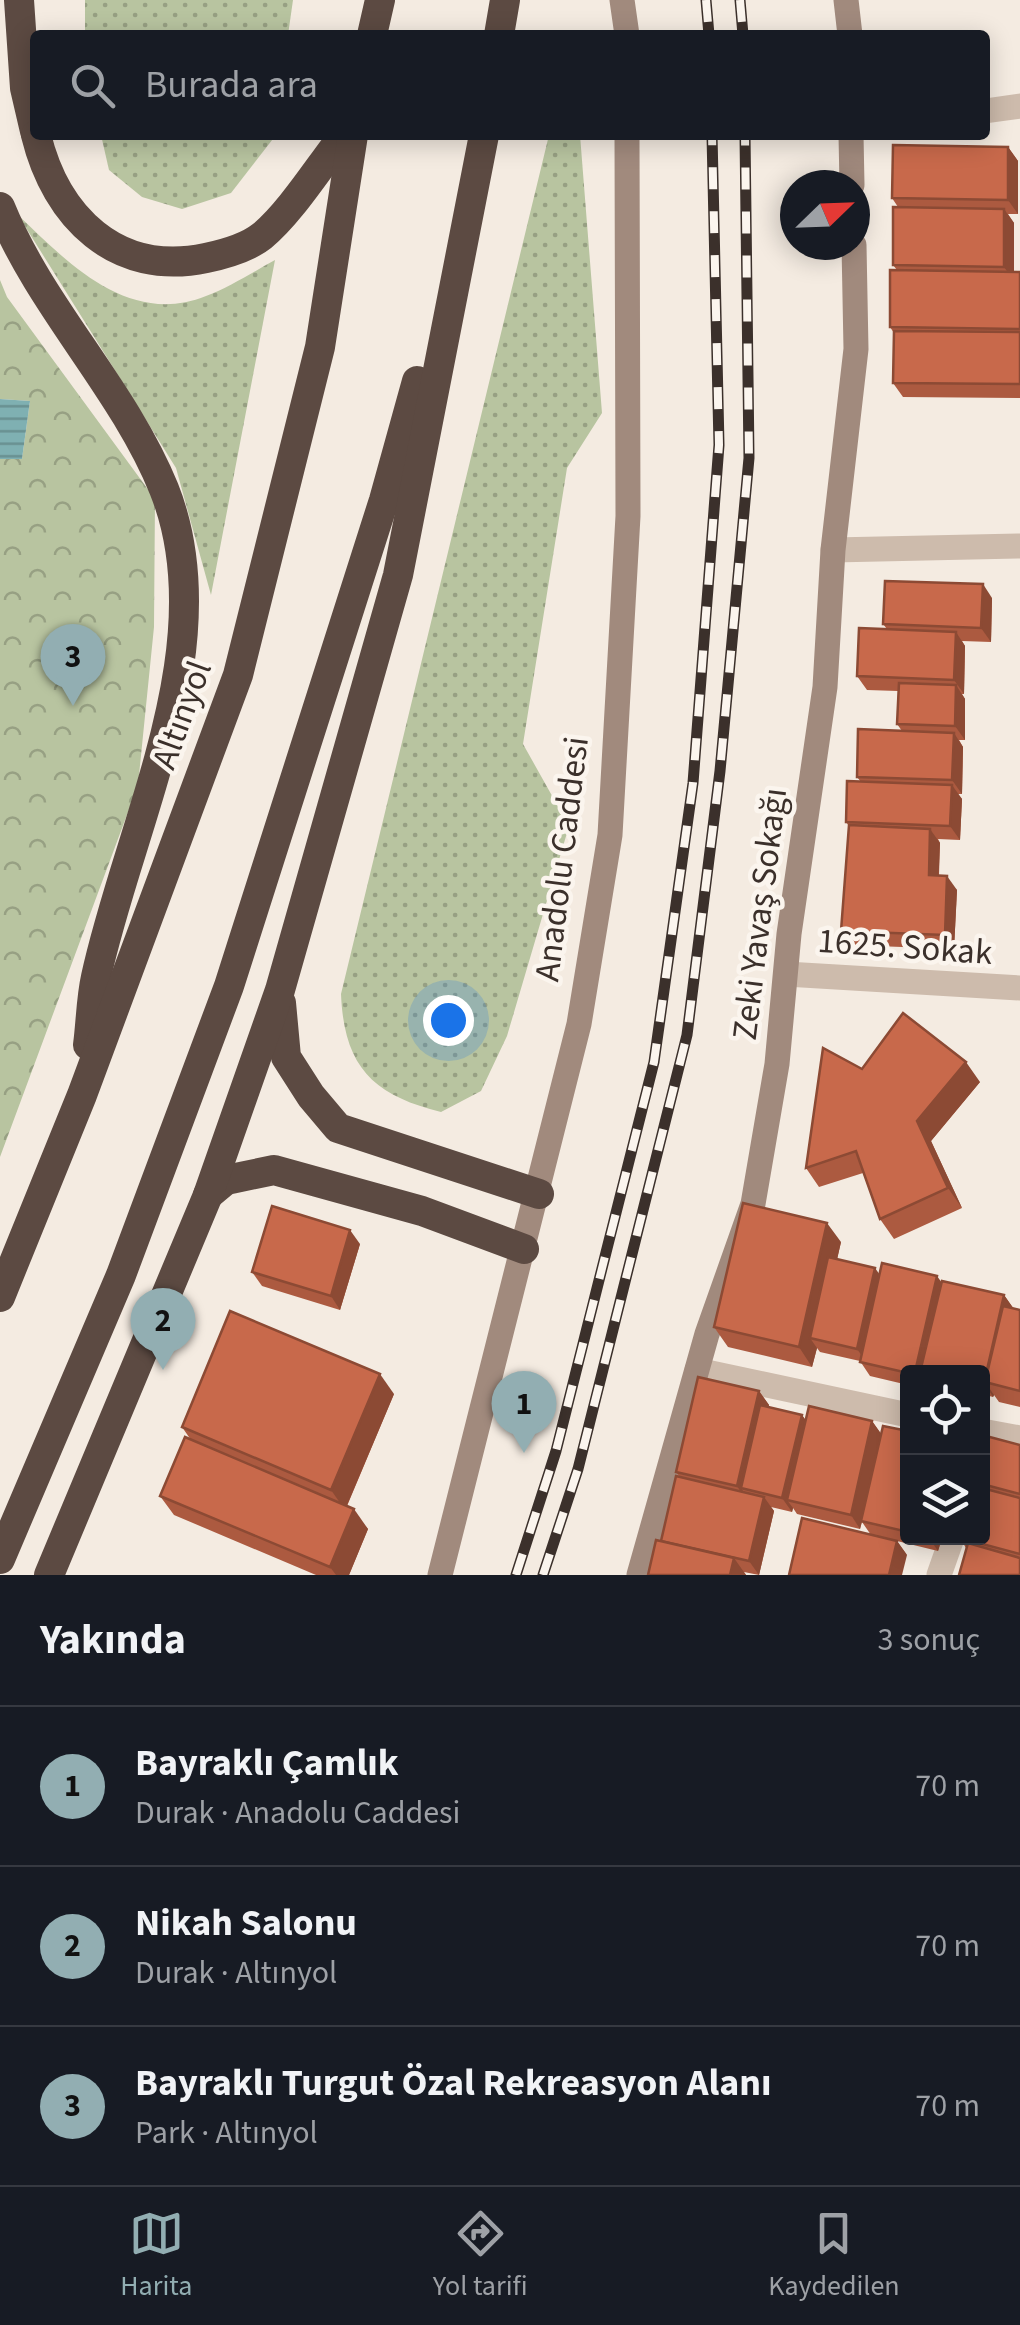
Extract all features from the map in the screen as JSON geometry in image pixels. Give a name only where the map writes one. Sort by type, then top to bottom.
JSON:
[{"type":"highway","points":[[19,0],[24,88],[30,110]]},
{"type":"highway","points":[[373,30],[380,0]]},
{"type":"highway","points":[[500,30],[505,0]]},
{"type":"highway","points":[[38,140],[60,202],[101,241],[138,258],[184,262],[230,253],[262,236],[340,140]]},
{"type":"highway","name":"Altınyol","points":[[0,1297],[82,1095],[238,675],[320,348],[351,140]]},
{"type":"highway","points":[[0,1559],[121,1275],[228,986],[384,500],[483,140]]},
{"type":"highway","points":[[49,1575],[208,1195],[280,990],[398,574],[484,140]]},
{"type":"highway","points":[[0,207],[51,297],[144,442],[166,494],[179,549],[180,655],[144,820],[96,978],[82,1095]]},
{"type":"highway","points":[[280,990],[286,1057],[310,1096],[338,1128],[540,1194]]},
{"type":"highway","points":[[208,1195],[226,1180],[274,1170],[422,1211],[524,1249]]},
{"type":"main road","points":[[622,0],[626,30]]},
{"type":"main road","points":[[846,0],[849,30]]},
{"type":"main road","name":"Anadolu Caddesi","points":[[440,1575],[540,1194],[580,1024],[610,835],[628,516],[628,140]]},
{"type":"main road","points":[[851,140],[852,170]]},
{"type":"main road","name":"Zeki Yavaş Sokağı","points":[[640,1575],[697,1370],[753,1204],[777,1064],[825,687],[834,550],[856,349],[854,260]]},
{"type":"street","points":[[990,111],[1020,106]]},
{"type":"street","points":[[834,550],[1020,546]]},
{"type":"street","name":"1625. Sokak","points":[[786,974],[1020,988]]},
{"type":"street","points":[[697,1370],[900,1413]]},
{"type":"street","points":[[990,1436],[1020,1438]]},
{"type":"street","points":[[940,1575],[950,1545]]},
{"type":"green space","points":[[85,0],[293,0],[289,30],[85,30]]},
{"type":"green space","points":[[102,140],[272,140],[231,193],[182,209],[142,197],[109,170]]},
{"type":"green space","points":[[548,140],[580,140],[602,413],[567,468],[523,744],[569,826],[507,1036],[481,1091],[441,1112],[397,1097],[380,1086],[356,1059],[348,1041],[341,994]]},
{"type":"green space","points":[[18,215],[79,270],[126,297],[151,303],[178,303],[206,296],[275,260],[211,595],[176,468]]},
{"type":"green space","points":[[0,280],[7,297],[155,499],[154,627],[138,785],[0,1157],[0,459],[22,459],[30,401],[0,399]]},
{"type":"water","points":[[0,399],[30,401],[22,459],[0,459]]},
{"type":"building","points":[[893,145],[1008,147],[1008,200],[892,198]]},
{"type":"building","points":[[893,207],[1004,209],[1004,267],[893,265]]},
{"type":"building","points":[[890,270],[1020,272],[1020,329],[890,327]]},
{"type":"building","points":[[894,331],[1020,332],[1020,384],[893,383]]},
{"type":"building","points":[[885,581],[983,584],[981,628],[883,624]]},
{"type":"building","points":[[859,628],[956,632],[954,680],[857,676]]},
{"type":"building","points":[[899,683],[956,685],[955,726],[897,724]]},
{"type":"building","points":[[858,729],[954,733],[952,780],[857,777]]},
{"type":"building","points":[[847,781],[952,785],[950,826],[846,822]]},
{"type":"building","points":[[849,825],[930,829],[929,875],[947,876],[945,935],[841,931]]},
{"type":"building","points":[[903,1013],[966,1062],[917,1121],[948,1188],[880,1219],[856,1151],[806,1168],[823,1048],[862,1069]]},
{"type":"building","points":[[743,1203],[827,1223],[799,1347],[714,1327]]},
{"type":"building","points":[[272,1206],[350,1230],[331,1296],[252,1272]]},
{"type":"building","points":[[828,1257],[875,1268],[857,1349],[810,1338]]},
{"type":"building","points":[[882,1263],[937,1276],[917,1365],[900,1365],[900,1371],[860,1362]]},
{"type":"building","points":[[942,1281],[1004,1295],[988,1365],[922,1365]]},
{"type":"building","points":[[1003,1306],[1020,1310],[1020,1391],[990,1383],[989,1365]]},
{"type":"building","points":[[230,1311],[380,1374],[331,1490],[182,1427]]},
{"type":"building","points":[[698,1377],[759,1391],[737,1486],[676,1472]]},
{"type":"building","points":[[760,1405],[802,1415],[782,1498],[741,1488]]},
{"type":"building","points":[[809,1406],[872,1421],[851,1515],[787,1500]]},
{"type":"building","points":[[883,1426],[900,1429],[900,1530],[861,1521]]},
{"type":"building","points":[[185,1437],[354,1509],[330,1567],[160,1496]]},
{"type":"building","points":[[990,1437],[1020,1445],[1020,1494],[990,1486]]},
{"type":"building","points":[[676,1476],[764,1497],[749,1561],[661,1541]]},
{"type":"building","points":[[990,1490],[1020,1498],[1020,1554],[986,1545],[990,1545]]},
{"type":"building","points":[[802,1518],[897,1541],[889,1575],[789,1575]]},
{"type":"building","points":[[656,1540],[734,1558],[730,1575],[648,1575]]},
{"type":"building","points":[[967,1545],[1020,1558],[1020,1575],[959,1575]]},
{"type":"railway","points":[[706,0],[709,30]]},
{"type":"railway","points":[[740,0],[743,30]]},
{"type":"railway","points":[[516,1575],[556,1451],[654,1062],[693,783],[719,445],[712,140]]},
{"type":"railway","points":[[543,1575],[578,1469],[687,1035],[720,771],[749,458],[745,140]]},
{"type":"place","name":"Bayraklı Turgut Özal Rekreasyon Alanı","points":[[73,706]]},
{"type":"place","name":"Nikah Salonu","points":[[163,1370]]},
{"type":"place","name":"Bayraklı Çamlık","points":[[524,1453]]}]
